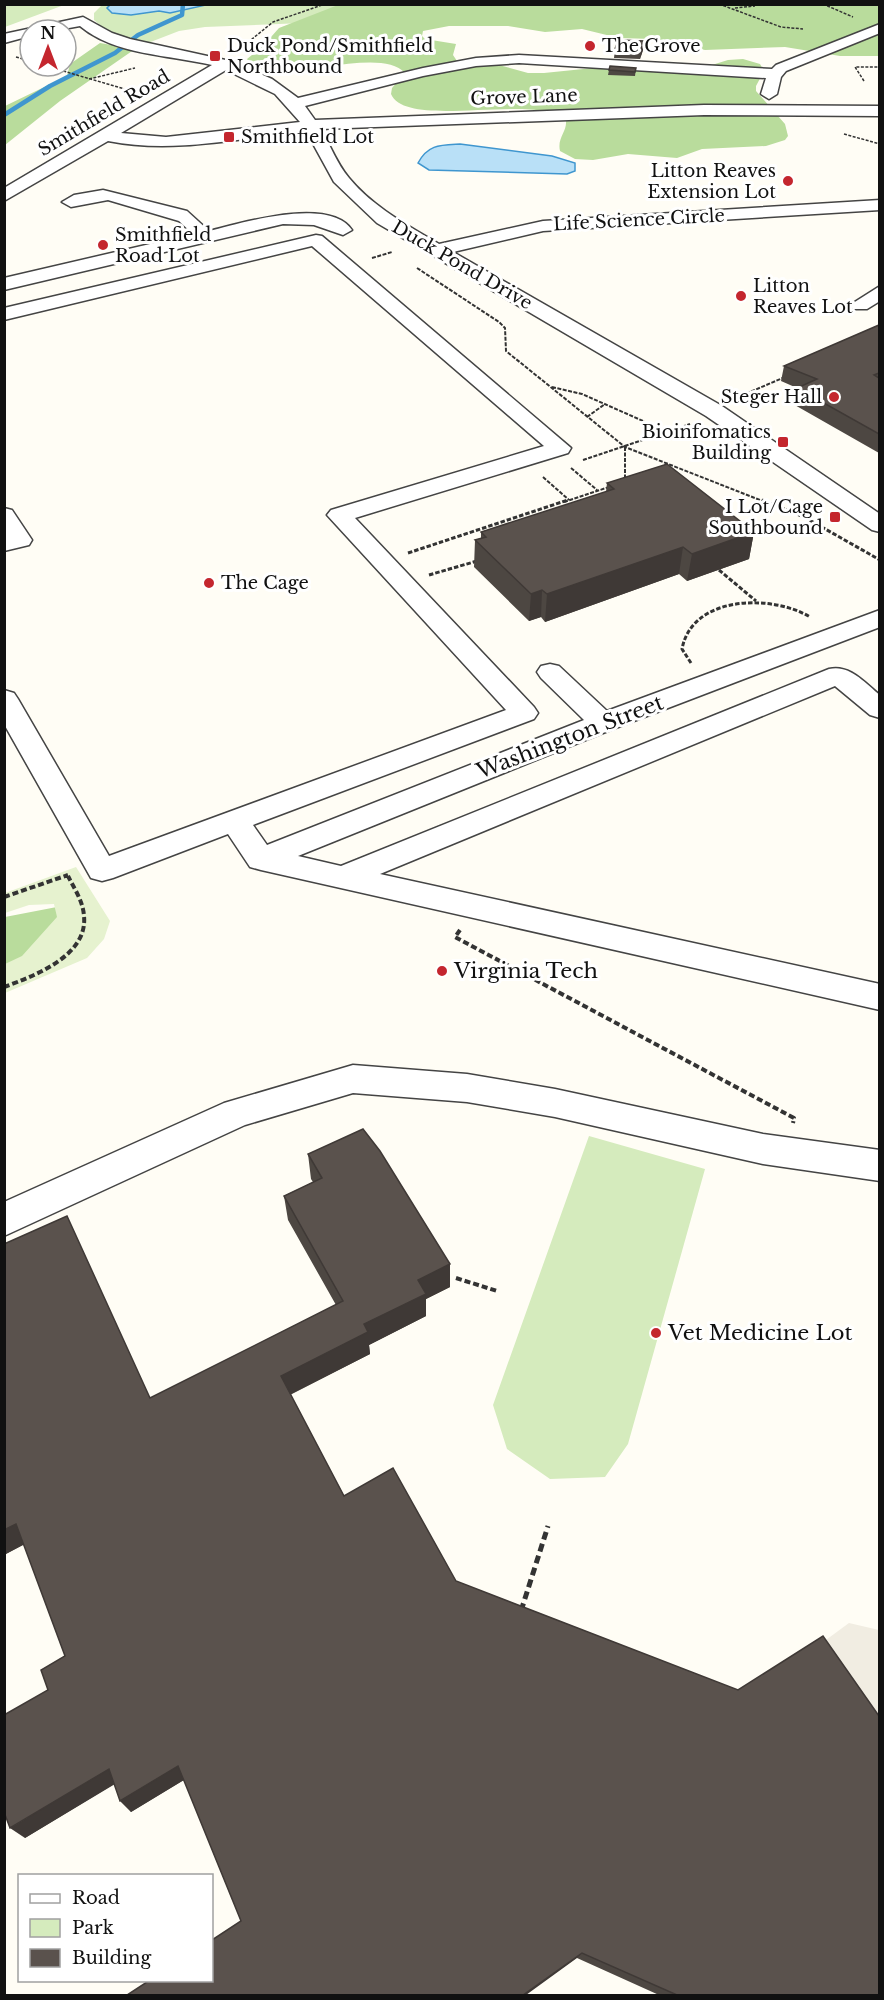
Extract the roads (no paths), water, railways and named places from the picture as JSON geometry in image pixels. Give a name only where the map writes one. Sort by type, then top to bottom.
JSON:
[{"type":"street","name":"Duck Pond Drive","points":[[76,18],[86,15],[88,29],[120,40],[225,64],[267,81],[286,92],[297,103],[311,125],[341,179],[383,219],[714,411],[879,525]]},
{"type":"street","points":[[297,103],[423,72],[476,62],[519,59],[775,74],[807,56],[879,28]]},
{"type":"street","name":"Smithfield Road","points":[[4,196],[225,64]]},
{"type":"street","points":[[775,74],[769,94],[787,106],[819,111],[879,111]]},
{"type":"street","name":"Grove Lane","points":[[738,110],[769,94]]},
{"type":"street","name":"Grove Lane","points":[[105,135],[135,141],[166,142],[311,125],[738,110],[819,111]]},
{"type":"street","points":[[71,202],[90,195],[110,195],[146,207],[173,212],[184,217],[205,237]]},
{"type":"street","name":"Life Science Circle","points":[[436,250],[543,226],[879,205]]},
{"type":"street","points":[[4,284],[205,237],[298,218],[327,221],[343,230]]},
{"type":"street","points":[[4,314],[316,240],[383,219]]},
{"type":"street","points":[[4,699],[102,870],[524,713],[339,515],[560,448],[316,240]]},
{"type":"street","points":[[879,292],[860,305],[879,310]]},
{"type":"street","points":[[4,515],[20,540],[4,544]]},
{"type":"street","name":"Washington Street","points":[[261,859],[603,723],[879,618]]},
{"type":"street","points":[[549,672],[603,723]]},
{"type":"street","points":[[341,878],[838,675],[879,709]]},
{"type":"street","points":[[234,821],[261,859],[879,997]]},
{"type":"street","points":[[4,1220],[237,1113],[353,1079],[489,1092],[791,1153],[879,1166]]},
{"type":"water","points":[[111,4],[206,5],[170,13],[159,11],[131,15],[112,13],[107,8]]},
{"type":"water","points":[[460,144],[552,156],[575,163],[575,171],[567,174],[429,170],[418,163],[431,149],[441,145]]},
{"type":"waterway","points":[[4,115],[50,86],[115,53],[138,35],[182,15],[183,4]]},
{"type":"place","name":"The Grove","points":[[590,46]]},
{"type":"place","name":"Duck Pond/Smithfield Northbound","points":[[215,56]]},
{"type":"place","name":"Smithfield Lot","points":[[229,137]]},
{"type":"place","name":"Litton Reaves Extension Lot","points":[[788,181]]},
{"type":"place","name":"Smithfield Road Lot","points":[[103,245]]},
{"type":"place","name":"Litton Reaves Lot","points":[[741,296]]},
{"type":"place","name":"Steger Hall","points":[[834,397]]},
{"type":"place","name":"Bioinfomatics Building","points":[[783,442]]},
{"type":"place","name":"I Lot/Cage Southbound","points":[[835,517]]},
{"type":"place","name":"The Cage","points":[[209,583]]},
{"type":"place","name":"Virginia Tech","points":[[442,971]]},
{"type":"place","name":"Vet Medicine Lot","points":[[656,1333]]}]
